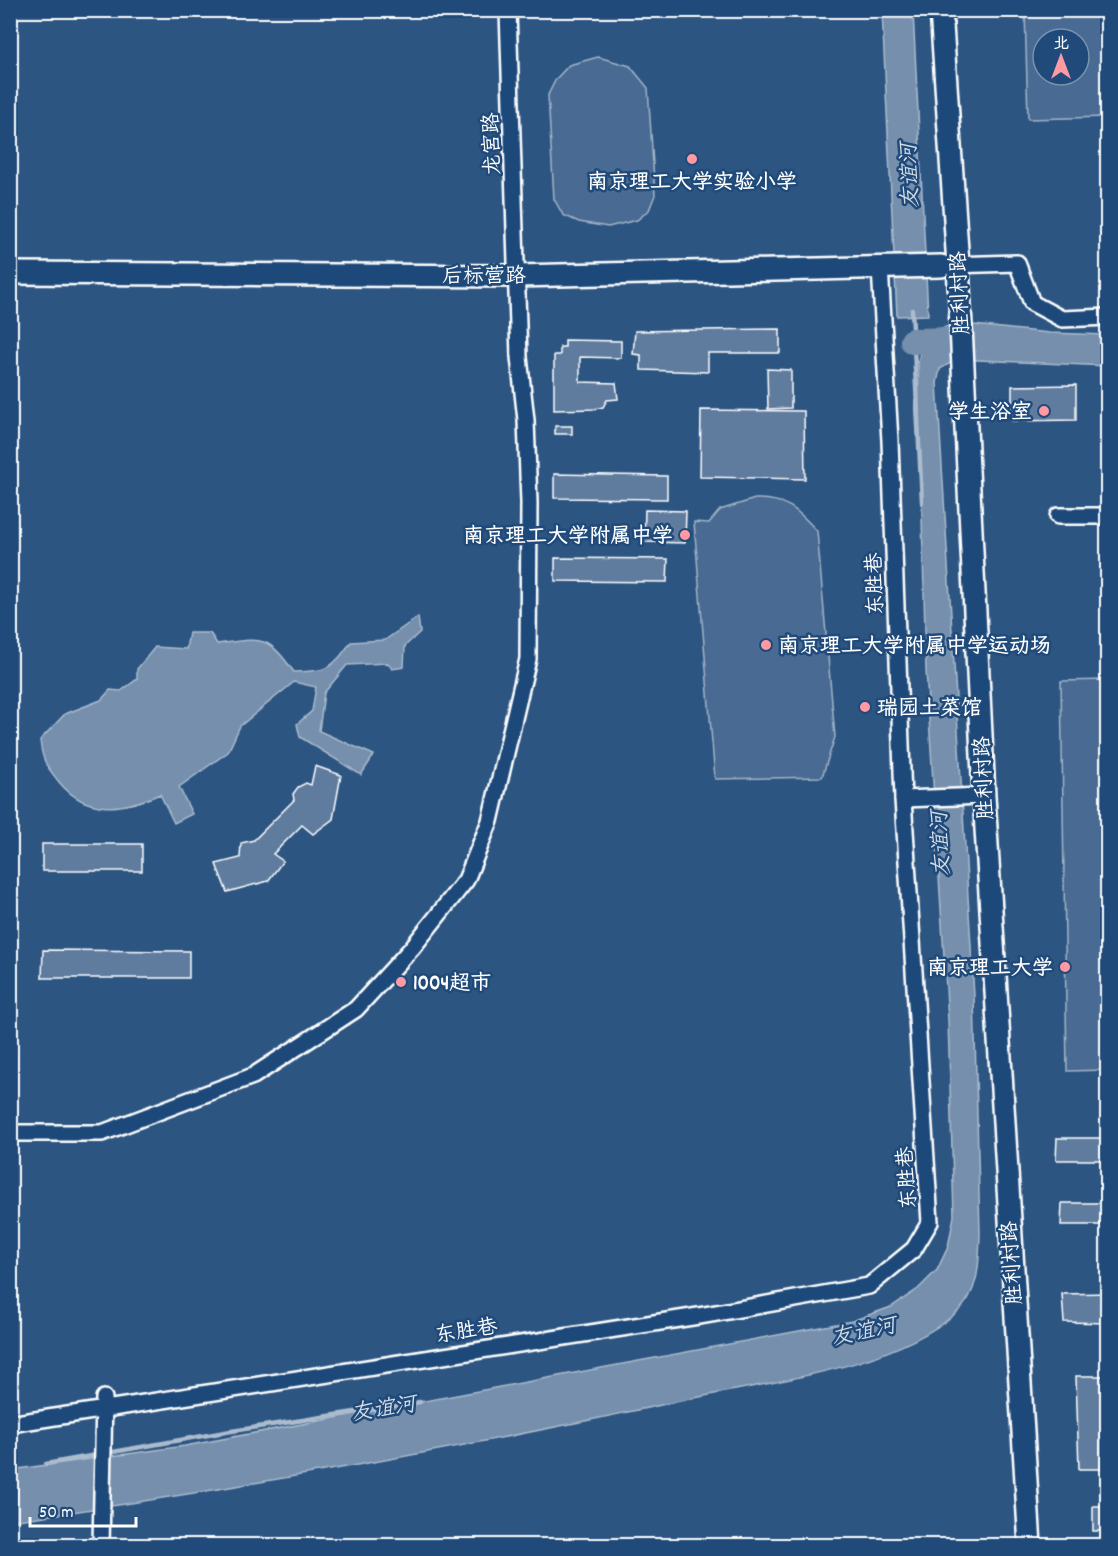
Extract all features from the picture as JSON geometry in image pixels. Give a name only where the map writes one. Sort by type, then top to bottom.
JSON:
[{"type":"street","name":"龙宫路","points":[[10,1133],[102,1133],[253,1076],[356,1009],[412,948],[466,880],[490,821],[528,659],[529,502],[517,276],[508,10]]},
{"type":"street","name":"胜利村路","points":[[941,10],[949,265],[959,287],[984,796],[1030,1545]]},
{"type":"street","points":[[949,265],[1017,263],[1032,303],[1062,319],[1107,317]]},
{"type":"street","name":"后标营路","points":[[10,273],[517,276],[949,265]]},
{"type":"street","name":"东胜巷","points":[[10,1424],[104,1403],[705,1315],[869,1286],[914,1249],[930,1222],[910,799],[880,267]]},
{"type":"street","points":[[1058,516],[1107,516]]},
{"type":"street","points":[[910,799],[984,796]]},
{"type":"street","points":[[101,1545],[104,1403]]},
{"type":"shaded area","points":[[1025,11],[1107,11],[1107,117],[1028,119]]},
{"type":"shaded area","points":[[598,57],[630,66],[648,88],[655,195],[649,210],[637,220],[608,227],[579,222],[563,215],[554,199],[548,95],[556,79],[569,65]]},
{"type":"shaded area","name":"南京理工大学附属中学运动场","points":[[755,499],[775,500],[790,506],[817,531],[835,737],[822,777],[715,779],[694,522],[709,523],[720,510]]},
{"type":"shaded area","points":[[1107,680],[1107,1070],[1067,1071],[1061,681]]},
{"type":"water","points":[[882,11],[913,11],[928,315],[897,316]]},
{"type":"water","points":[[964,324],[1049,333],[1107,335],[1107,366],[957,359],[940,369],[937,383],[974,996],[980,1245],[977,1276],[964,1305],[929,1332],[898,1348],[827,1371],[517,1435],[349,1466],[11,1521],[11,1470],[185,1446],[852,1321],[891,1307],[918,1289],[937,1270],[948,1247],[954,1216],[948,1020],[926,670],[918,363],[923,344],[931,333],[944,327]]},
{"type":"water","points":[[418,617],[420,632],[405,646],[404,667],[392,669],[388,663],[347,665],[324,693],[319,731],[374,755],[361,775],[300,737],[297,724],[312,711],[316,687],[294,682],[240,726],[228,752],[179,787],[192,814],[174,823],[160,794],[133,804],[106,807],[81,800],[59,782],[43,758],[40,740],[65,714],[101,700],[110,690],[121,691],[137,679],[137,669],[155,647],[186,649],[189,633],[210,633],[217,644],[244,640],[262,642],[277,651],[294,672],[305,672],[333,664],[351,642],[385,640]]},
{"type":"building","points":[[780,329],[780,353],[708,353],[708,372],[641,370],[641,355],[633,354],[635,331]]},
{"type":"building","points":[[565,340],[621,341],[621,358],[580,357],[580,382],[616,383],[618,399],[607,400],[603,407],[595,409],[554,410],[554,355],[560,355],[560,347],[565,347]]},
{"type":"building","points":[[767,369],[791,370],[791,408],[768,409]]},
{"type":"building","name":"学生浴室","points":[[1076,385],[1076,420],[1012,421],[1012,386]]},
{"type":"building","points":[[701,410],[804,411],[805,479],[700,477]]},
{"type":"building","points":[[555,426],[572,426],[572,434],[555,434]]},
{"type":"building","points":[[554,474],[667,476],[667,499],[554,498]]},
{"type":"building","points":[[645,510],[686,511],[685,543],[644,542]]},
{"type":"building","points":[[555,558],[668,559],[667,582],[555,581]]},
{"type":"building","points":[[315,766],[341,775],[333,819],[313,834],[302,825],[273,854],[283,861],[268,881],[227,892],[216,864],[240,858],[241,843],[254,840],[294,800],[293,794],[298,787],[306,783],[311,785]]},
{"type":"building","points":[[42,844],[142,844],[142,871],[42,871]]},
{"type":"building","points":[[43,950],[189,951],[189,978],[42,978]]},
{"type":"building","points":[[10,958],[13,958],[13,986],[10,986]]},
{"type":"building","points":[[10,1056],[16,1056],[16,1092],[10,1092]]},
{"type":"building","points":[[1057,1138],[1108,1138],[1108,1160],[1056,1160]]},
{"type":"building","points":[[1062,1203],[1108,1203],[1108,1225],[1061,1225]]},
{"type":"building","points":[[1108,1293],[1108,1323],[1064,1322],[1062,1294]]},
{"type":"building","points":[[1076,1376],[1108,1376],[1108,1469],[1079,1469]]},
{"type":"building","points":[[1093,1506],[1108,1506],[1108,1531],[1093,1531]]},
{"type":"waterway","name":"友谊河","points":[[912,310],[922,502]]},
{"type":"waterway","name":"友谊河","points":[[913,341],[957,340]]},
{"type":"waterway","name":"友谊河","points":[[46,1464],[225,1432],[420,1402]]},
{"type":"place","name":"南京理工大学实验小学","points":[[692,159]]},
{"type":"place","name":"学生浴室","points":[[1044,411]]},
{"type":"place","name":"南京理工大学附属中学","points":[[685,535]]},
{"type":"place","name":"南京理工大学附属中学运动场","points":[[766,645]]},
{"type":"place","name":"瑞园土菜馆","points":[[865,707]]},
{"type":"place","name":"南京理工大学","points":[[1065,967]]},
{"type":"place","name":"1004超市","points":[[401,982]]}]
